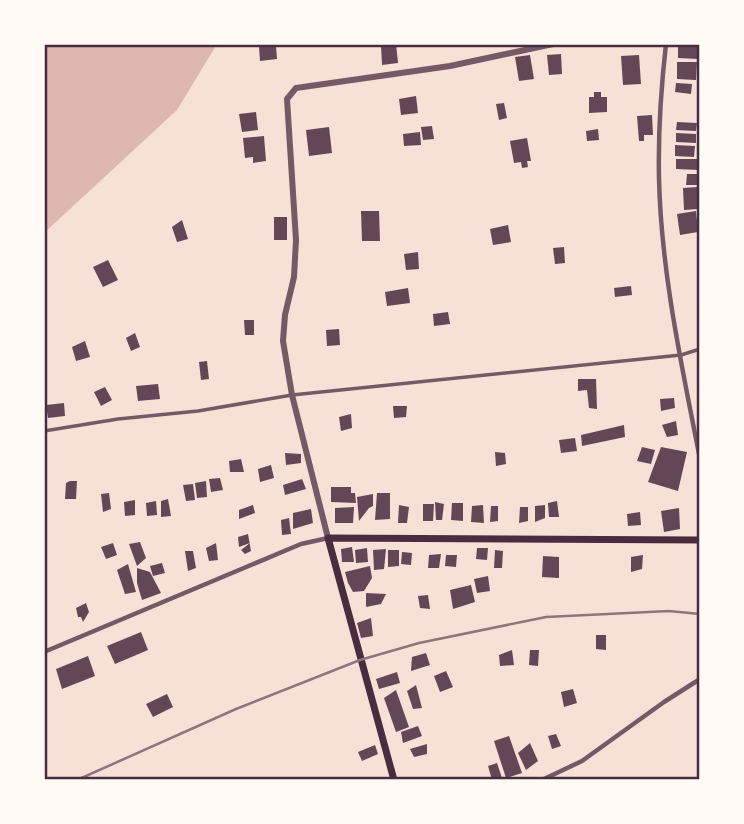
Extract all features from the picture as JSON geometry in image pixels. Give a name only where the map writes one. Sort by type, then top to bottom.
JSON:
[{"type":"main road","points":[[394,780],[328,538],[700,540]]},
{"type":"street","points":[[44,652],[301,544],[328,538],[292,395],[283,341],[285,315],[294,277],[296,240],[287,99],[296,88],[450,66],[553,44]]},
{"type":"street","points":[[666,44],[660,93],[659,179],[667,268],[700,459]]},
{"type":"street","points":[[44,431],[118,419],[198,411],[292,395],[681,355],[700,349]]},
{"type":"street","points":[[542,780],[582,761],[700,679]]},
{"type":"shaded area","points":[[44,44],[217,44],[177,110],[44,233]]},
{"type":"building","points":[[396,44],[398,63],[382,65],[381,45]]},
{"type":"building","points":[[276,46],[277,59],[260,61],[259,47]]},
{"type":"building","points":[[678,46],[698,47],[698,59],[678,58]]},
{"type":"building","points":[[561,54],[562,74],[549,75],[547,55]]},
{"type":"building","points":[[530,55],[534,79],[519,81],[515,57]]},
{"type":"building","points":[[639,55],[641,84],[623,85],[621,56]]},
{"type":"building","points":[[677,62],[697,62],[696,80],[677,79]]},
{"type":"building","points":[[676,83],[692,84],[691,94],[675,92]]},
{"type":"building","points":[[594,92],[601,92],[601,97],[607,97],[607,112],[589,113],[589,97],[594,97]]},
{"type":"building","points":[[416,96],[418,113],[401,115],[399,99]]},
{"type":"building","points":[[504,103],[507,118],[499,120],[496,104]]},
{"type":"building","points":[[256,112],[258,130],[242,132],[239,114]]},
{"type":"building","points":[[652,115],[653,135],[644,135],[644,141],[639,141],[637,116]]},
{"type":"building","points":[[677,122],[697,123],[696,131],[676,130]]},
{"type":"building","points":[[432,126],[434,139],[423,140],[421,127]]},
{"type":"building","points":[[329,127],[332,153],[309,156],[306,130]]},
{"type":"building","points":[[598,129],[599,140],[587,141],[586,131]]},
{"type":"building","points":[[420,132],[421,145],[404,146],[403,134]]},
{"type":"building","points":[[676,133],[696,134],[696,143],[676,142]]},
{"type":"building","points":[[264,136],[266,161],[253,163],[253,157],[245,158],[243,138]]},
{"type":"building","points":[[527,138],[531,161],[527,161],[528,167],[522,168],[521,162],[514,163],[510,141]]},
{"type":"building","points":[[675,145],[695,146],[694,157],[675,156]]},
{"type":"building","points":[[676,159],[699,159],[699,170],[676,169]]},
{"type":"building","points":[[687,174],[700,174],[700,185],[686,185]]},
{"type":"building","points":[[697,187],[698,209],[684,210],[683,188]]},
{"type":"building","points":[[361,211],[379,211],[380,241],[362,241]]},
{"type":"building","points":[[696,211],[698,232],[680,235],[677,214]]},
{"type":"building","points":[[274,217],[287,217],[287,240],[274,240]]},
{"type":"building","points":[[182,220],[188,239],[177,242],[172,227]]},
{"type":"building","points":[[508,225],[511,242],[493,245],[490,229]]},
{"type":"building","points":[[564,247],[565,263],[555,264],[553,248]]},
{"type":"building","points":[[418,252],[419,269],[406,270],[404,254]]},
{"type":"building","points":[[108,260],[118,280],[103,287],[93,267]]},
{"type":"building","points":[[631,286],[632,295],[615,297],[614,288]]},
{"type":"building","points":[[408,288],[410,303],[387,306],[385,292]]},
{"type":"building","points":[[448,312],[450,324],[434,326],[433,314]]},
{"type":"building","points":[[244,320],[254,320],[254,335],[245,335]]},
{"type":"building","points":[[339,329],[340,345],[327,346],[326,330]]},
{"type":"building","points":[[135,333],[140,347],[131,351],[126,338]]},
{"type":"building","points":[[85,341],[90,357],[76,361],[72,347]]},
{"type":"building","points":[[207,361],[209,379],[201,380],[199,362]]},
{"type":"building","points":[[578,379],[596,379],[597,409],[589,408],[587,390],[578,391]]},
{"type":"building","points":[[158,384],[160,399],[138,401],[136,386]]},
{"type":"building","points":[[105,387],[112,400],[101,406],[94,392]]},
{"type":"building","points":[[674,398],[675,408],[661,411],[660,399]]},
{"type":"building","points":[[64,403],[65,416],[48,418],[46,405]]},
{"type":"building","points":[[393,406],[407,406],[406,417],[394,418]]},
{"type":"building","points":[[351,414],[352,428],[341,431],[339,417]]},
{"type":"building","points":[[676,421],[678,435],[667,437],[662,425]]},
{"type":"building","points":[[624,425],[625,437],[582,446],[581,435]]},
{"type":"building","points":[[575,438],[577,451],[561,453],[559,440]]},
{"type":"building","points":[[642,447],[655,450],[651,464],[637,461]]},
{"type":"building","points":[[661,447],[687,452],[678,491],[648,482]]},
{"type":"building","points":[[495,452],[505,453],[506,464],[496,466]]},
{"type":"building","points":[[285,453],[301,454],[301,463],[286,465]]},
{"type":"building","points":[[241,459],[244,472],[230,472],[229,461]]},
{"type":"building","points":[[271,465],[274,478],[260,482],[258,469]]},
{"type":"building","points":[[220,478],[223,490],[211,492],[209,479]]},
{"type":"building","points":[[302,479],[306,489],[285,495],[283,485]]},
{"type":"building","points":[[77,481],[76,499],[65,499],[66,483]]},
{"type":"building","points":[[206,481],[207,497],[197,498],[195,483]]},
{"type":"building","points":[[193,484],[195,500],[186,501],[183,485]]},
{"type":"building","points":[[331,487],[351,487],[356,503],[331,502]]},
{"type":"building","points":[[109,493],[111,509],[103,512],[101,494]]},
{"type":"building","points":[[377,493],[390,493],[390,519],[375,520]]},
{"type":"building","points":[[373,494],[373,506],[359,521],[357,497]]},
{"type":"building","points":[[168,499],[171,516],[161,517],[161,501]]},
{"type":"building","points":[[135,500],[135,515],[125,516],[124,502]]},
{"type":"building","points":[[156,501],[157,515],[147,516],[146,503]]},
{"type":"building","points":[[557,501],[559,517],[549,517],[548,503]]},
{"type":"building","points":[[435,502],[444,504],[442,520],[436,520]]},
{"type":"building","points":[[452,503],[463,503],[463,521],[451,520]]},
{"type":"building","points":[[423,504],[434,504],[433,521],[423,521]]},
{"type":"building","points":[[253,505],[255,513],[239,519],[239,510]]},
{"type":"building","points":[[399,505],[409,507],[407,523],[398,523]]},
{"type":"building","points":[[483,505],[484,523],[471,522],[472,506]]},
{"type":"building","points":[[545,505],[545,518],[535,522],[535,506]]},
{"type":"building","points":[[491,506],[498,506],[498,521],[490,522]]},
{"type":"building","points":[[354,507],[353,523],[335,523],[335,508]]},
{"type":"building","points":[[520,507],[528,507],[528,521],[519,523]]},
{"type":"building","points":[[679,508],[680,529],[664,532],[661,511]]},
{"type":"building","points":[[311,509],[313,523],[293,529],[293,513]]},
{"type":"building","points":[[640,512],[641,525],[628,526],[627,514]]},
{"type":"building","points":[[289,518],[291,534],[282,535],[281,520]]},
{"type":"building","points":[[248,534],[250,543],[239,547],[238,537]]},
{"type":"building","points":[[140,542],[146,558],[137,566],[129,544]]},
{"type":"building","points":[[113,543],[117,555],[106,559],[101,547]]},
{"type":"building","points":[[216,543],[218,560],[209,561],[206,548]]},
{"type":"building","points":[[250,543],[251,551],[245,554],[241,550]]},
{"type":"building","points":[[352,547],[354,562],[342,562],[341,549]]},
{"type":"building","points":[[367,548],[368,562],[356,563],[355,550]]},
{"type":"building","points":[[477,548],[488,548],[487,560],[476,559]]},
{"type":"building","points":[[386,549],[384,569],[374,570],[373,550]]},
{"type":"building","points":[[388,550],[399,550],[399,566],[388,567]]},
{"type":"building","points":[[495,550],[503,551],[502,568],[494,568]]},
{"type":"building","points":[[185,551],[193,551],[196,568],[188,571]]},
{"type":"building","points":[[402,552],[412,553],[411,565],[401,564]]},
{"type":"building","points":[[441,554],[439,568],[428,568],[429,555]]},
{"type":"building","points":[[446,555],[457,555],[456,567],[445,566]]},
{"type":"building","points":[[643,555],[642,569],[631,572],[631,557]]},
{"type":"building","points":[[543,556],[559,557],[559,578],[542,577]]},
{"type":"building","points":[[162,563],[165,573],[153,576],[150,566]]},
{"type":"building","points":[[128,564],[136,592],[125,594],[117,570]]},
{"type":"building","points":[[370,566],[372,578],[364,591],[353,592],[345,572]]},
{"type":"building","points":[[137,568],[150,572],[161,593],[142,600],[137,583]]},
{"type":"building","points":[[488,576],[490,591],[477,593],[474,579]]},
{"type":"building","points":[[471,585],[475,602],[453,609],[450,590]]},
{"type":"building","points":[[366,593],[386,594],[381,604],[366,607]]},
{"type":"building","points":[[428,595],[430,609],[420,608],[418,596]]},
{"type":"building","points":[[86,603],[89,612],[83,622],[81,617],[78,617],[76,608]]},
{"type":"building","points":[[371,618],[373,636],[361,638],[357,623]]},
{"type":"building","points":[[141,632],[148,650],[115,664],[107,646]]},
{"type":"building","points":[[596,635],[606,635],[606,650],[596,649]]},
{"type":"building","points":[[512,650],[514,665],[500,666],[499,655]]},
{"type":"building","points":[[530,650],[539,650],[538,666],[529,665]]},
{"type":"building","points":[[426,653],[430,665],[411,671],[412,657]]},
{"type":"building","points":[[88,656],[95,676],[62,689],[56,669]]},
{"type":"building","points":[[446,671],[453,687],[440,692],[434,676]]},
{"type":"building","points":[[397,672],[400,683],[379,689],[376,679]]},
{"type":"building","points":[[416,685],[422,708],[413,709],[407,691]]},
{"type":"building","points":[[573,689],[577,703],[564,707],[561,692]]},
{"type":"building","points":[[396,690],[409,727],[396,732],[384,698]]},
{"type":"building","points":[[167,694],[173,707],[153,717],[146,704]]},
{"type":"building","points":[[418,726],[422,736],[403,743],[401,732]]},
{"type":"building","points":[[556,734],[561,746],[552,749],[548,736]]},
{"type":"building","points":[[509,736],[522,773],[506,778],[494,741]]},
{"type":"building","points":[[530,743],[538,761],[526,770],[518,753]]},
{"type":"building","points":[[427,744],[427,754],[414,757],[410,749]]},
{"type":"building","points":[[375,745],[378,754],[362,761],[358,752]]},
{"type":"building","points":[[497,763],[502,778],[492,780],[488,766]]},
{"type":"railway","points":[[77,780],[236,709],[360,660],[419,643],[546,617],[669,611],[700,614]]}]
